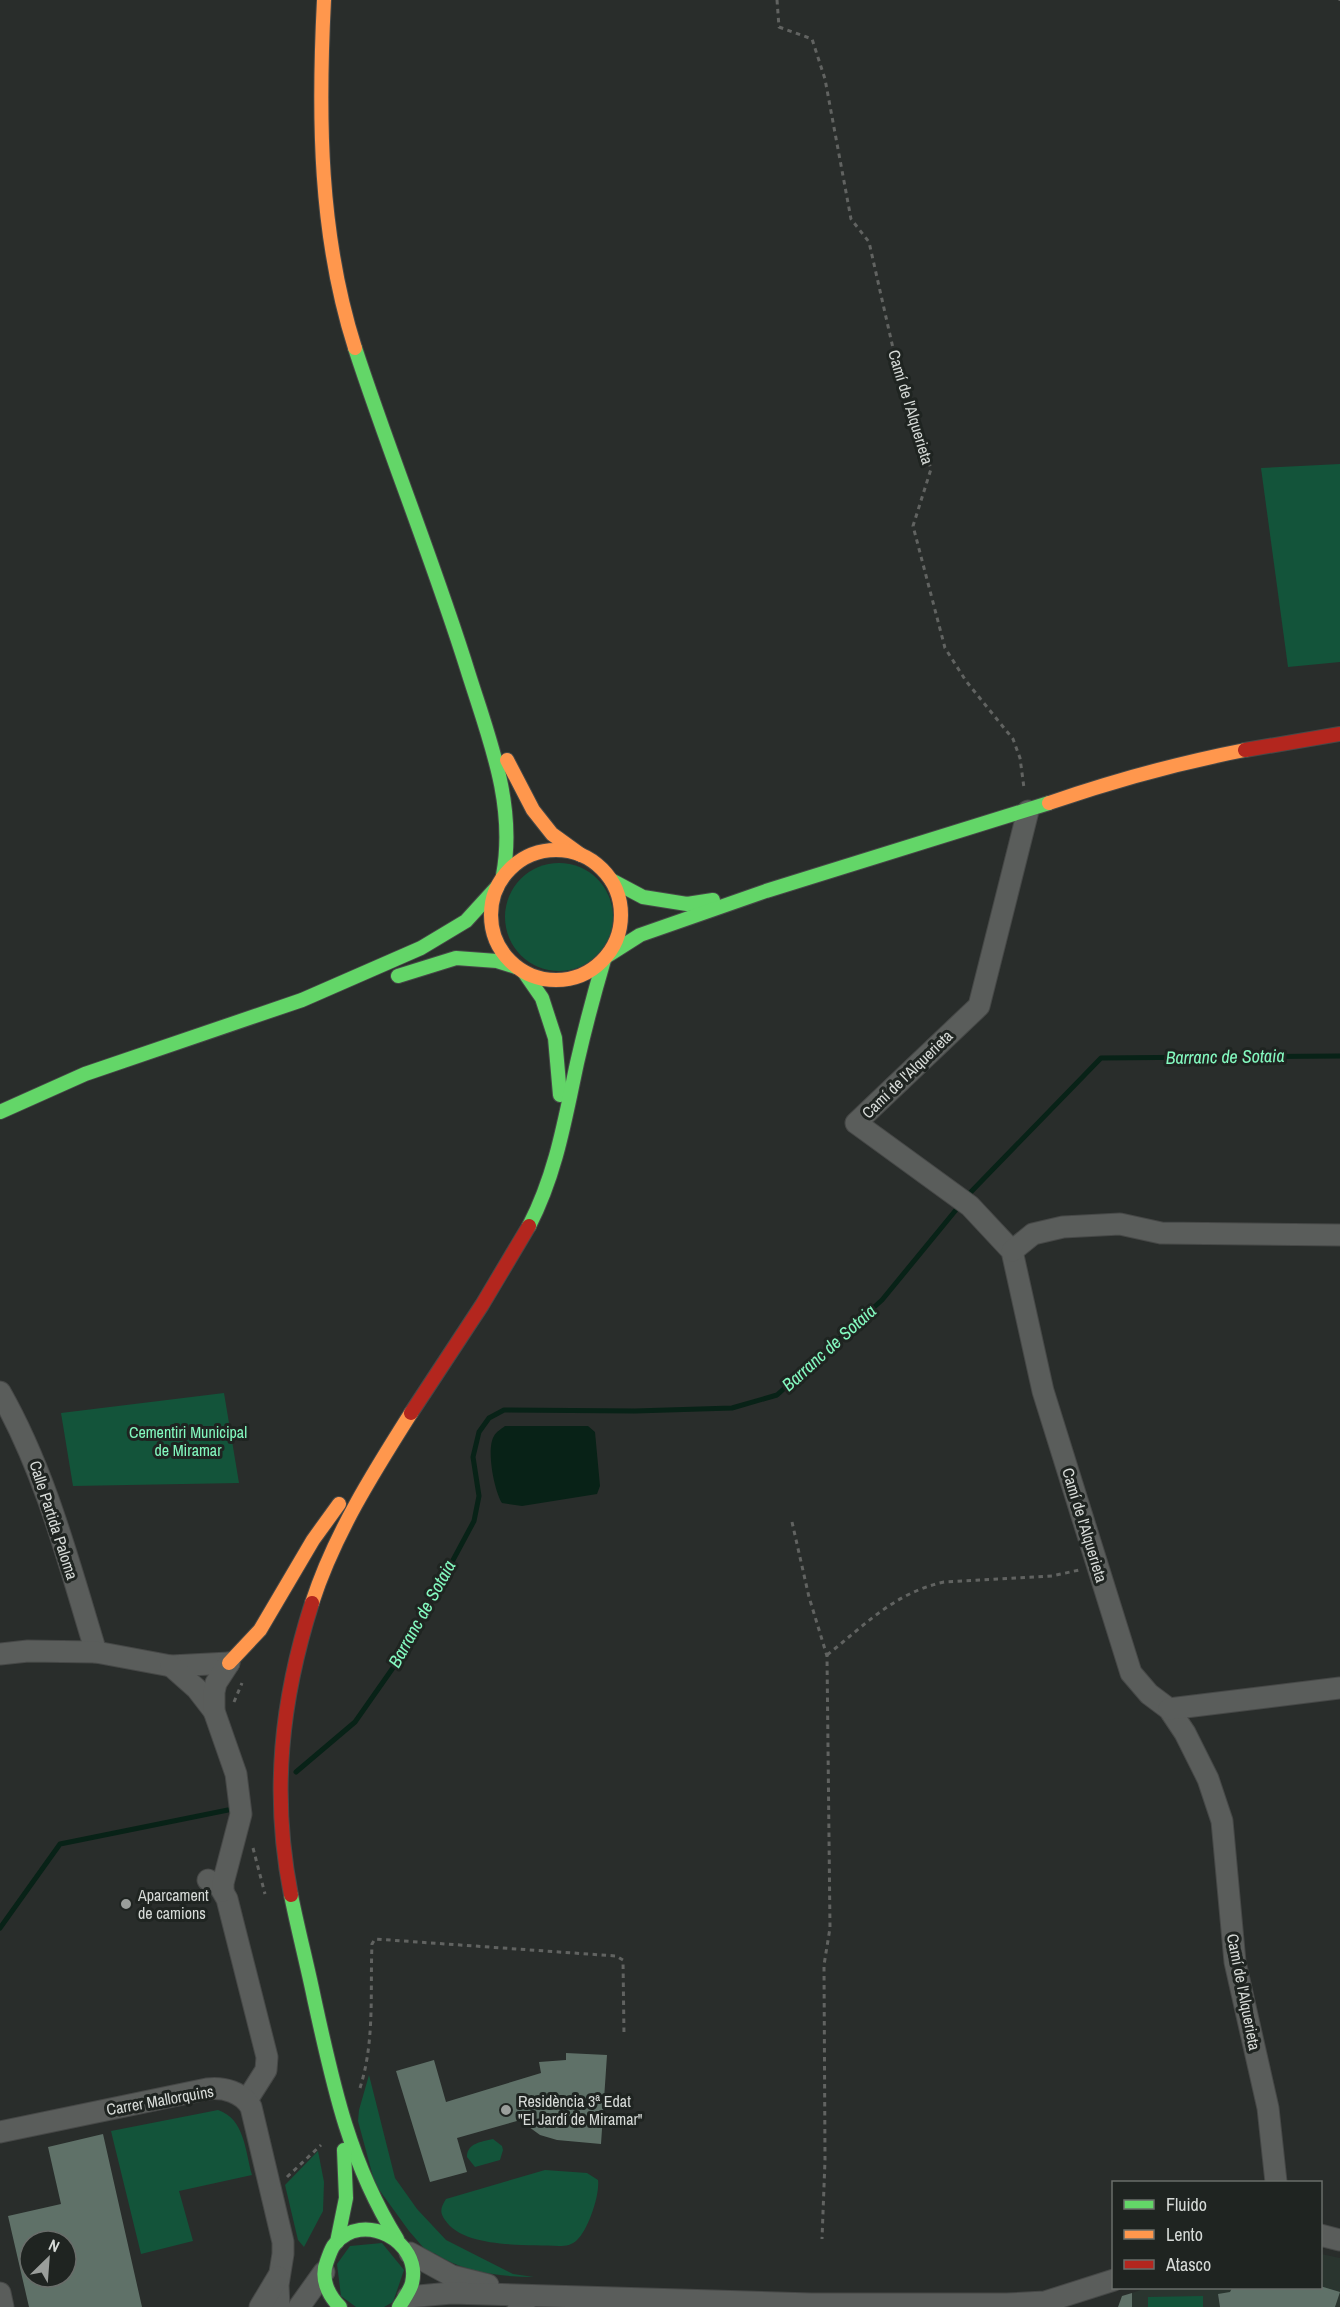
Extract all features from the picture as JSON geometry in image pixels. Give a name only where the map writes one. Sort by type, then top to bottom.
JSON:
[{"type":"main road","points":[[324,0],[322,147],[326,206],[336,274],[352,338],[467,667],[501,778],[507,819],[508,851],[500,881],[493,896],[490,920],[499,948],[520,969],[542,998],[555,1038],[560,1077],[560,1146]]},
{"type":"main road","points":[[467,667],[515,779],[533,810],[552,834],[593,861],[611,880],[643,897],[687,904],[766,891]]},
{"type":"main road","points":[[389,979],[456,958],[497,961],[534,977],[560,981],[584,975],[640,935],[766,891],[1028,811],[1102,785],[1202,758],[1340,734]]},
{"type":"main road","points":[[0,1112],[85,1074],[302,1000],[421,948],[466,921],[513,865],[539,852],[561,850],[584,856]]},
{"type":"main road","points":[[403,2303],[414,2275],[403,2246],[374,2201],[341,2115],[286,1865],[280,1803],[283,1731],[296,1652],[316,1586],[346,1523],[412,1411],[493,1290],[526,1231],[545,1190],[560,1146],[577,1065],[605,958],[618,935],[621,906],[611,880]]},
{"type":"main road","points":[[302,1000],[370,985]]},
{"type":"main road","points":[[229,1663],[260,1630],[323,1525],[360,1478],[385,1456]]},
{"type":"main road","points":[[337,2242],[344,2212],[346,2182],[341,2115]]},
{"type":"main road","points":[[340,2307],[332,2300],[326,2287],[324,2272],[327,2258],[337,2242],[345,2235],[359,2230],[374,2229],[388,2233],[403,2246]]},
{"type":"street","name":"Camí de l'Alquerieta","points":[[1028,811],[978,1006],[856,1123],[962,1200],[1012,1251],[1043,1391],[1131,1673],[1149,1694],[1169,1709],[1198,1759],[1222,1821],[1235,1962],[1268,2108],[1276,2181]]},
{"type":"street","points":[[1012,1251],[1033,1234],[1063,1227],[1120,1224],[1161,1233],[1340,1235]]},
{"type":"street","name":"Calle Partida Paloma","points":[[0,1392],[39,1472],[96,1652]]},
{"type":"street","points":[[0,1654],[46,1651],[96,1652],[171,1666],[229,1663]]},
{"type":"street","points":[[229,1663],[216,1683],[214,1692],[222,1710],[236,1774],[241,1814],[223,1883],[215,1885],[267,2057],[266,2070],[247,2100],[253,2115],[283,2242],[279,2276],[279,2307]]},
{"type":"street","points":[[171,1666],[222,1710]]},
{"type":"street","points":[[1169,1709],[1340,1688]]},
{"type":"street","name":"Carrer Mallorquins","points":[[0,2132],[207,2089],[224,2089],[247,2100]]},
{"type":"street","points":[[1322,2236],[1340,2240]]},
{"type":"street","points":[[403,2246],[437,2270],[472,2283],[569,2298]]},
{"type":"street","points":[[299,2307],[324,2272]]},
{"type":"street","points":[[260,2307],[279,2276]]},
{"type":"street","points":[[403,2303],[451,2293],[811,2305],[1045,2305],[1112,2280]]},
{"type":"street","points":[[0,2293],[3,2307]]},
{"type":"lane","points":[[513,2307],[547,2297]]},
{"type":"path","name":"Camí de l'Alquerieta","points":[[777,0],[779,27],[812,39],[825,79],[851,219],[869,242],[896,357],[931,469],[913,526],[945,648],[966,681],[1013,739],[1020,758],[1028,811]]},
{"type":"path","points":[[792,1522],[826,1656],[830,1928],[824,1965],[825,2160],[822,2239]]},
{"type":"path","points":[[826,1656],[899,1598],[927,1586],[944,1582],[1052,1576],[1098,1565]]},
{"type":"path","points":[[222,1710],[240,1692],[243,1682],[241,1672],[229,1663]]},
{"type":"path","points":[[252,1841],[268,1905]]},
{"type":"path","points":[[341,2115],[355,2098],[365,2070],[370,2033],[372,1944],[375,1939],[616,1956],[623,1960],[624,2035]]},
{"type":"path","points":[[272,2192],[325,2142],[326,2149]]},
{"type":"shaded area","points":[[505,1426],[588,1426],[595,1432],[600,1486],[597,1494],[522,1506],[502,1503],[494,1480],[491,1450],[494,1436]]},
{"type":"shaded area","points":[[1322,2254],[1340,2258],[1340,2307],[1132,2307],[1132,2293],[1143,2289],[1322,2289]]},
{"type":"green space","points":[[1340,464],[1340,662],[1288,667],[1261,468]]},
{"type":"green space","points":[[559,863],[580,867],[597,879],[609,896],[613,917],[609,938],[597,955],[580,967],[559,971],[538,967],[521,955],[509,938],[505,917],[509,896],[521,879],[538,867]]},
{"type":"green space","name":"Cementiri Municipal de Miramar","points":[[224,1393],[239,1483],[73,1486],[61,1413]]},
{"type":"green space","points":[[369,2075],[395,2178],[417,2209],[446,2240],[513,2274],[534,2277],[482,2272],[457,2265],[434,2253],[429,2254],[409,2231],[375,2184],[358,2121]]},
{"type":"green space","points":[[218,2110],[227,2114],[239,2128],[252,2175],[179,2191],[193,2241],[141,2254],[111,2131]]},
{"type":"green space","points":[[493,2139],[502,2146],[500,2160],[475,2167],[467,2157],[469,2149],[475,2144]]},
{"type":"green space","points":[[318,2151],[324,2182],[323,2211],[304,2247],[298,2240],[285,2185]]},
{"type":"green space","points":[[545,2170],[587,2173],[598,2180],[597,2194],[589,2221],[581,2235],[571,2244],[514,2245],[481,2240],[466,2236],[454,2229],[441,2212],[446,2199]]},
{"type":"green space","points":[[382,2243],[404,2270],[393,2302],[384,2307],[356,2307],[341,2296],[337,2264],[350,2246]]},
{"type":"green space","points":[[1203,2296],[1203,2307],[1148,2307],[1148,2297]]},
{"type":"building","name":"Residència 3ª Edat \"El Jardí de Miramar\"","points":[[566,2053],[607,2055],[601,2144],[557,2140],[540,2135],[529,2127],[524,2119],[457,2138],[467,2172],[430,2182],[396,2071],[434,2060],[446,2102],[541,2073],[539,2062],[566,2060]]},
{"type":"building","points":[[103,2134],[142,2307],[29,2307],[25,2289],[78,2289],[78,2229],[18,2229],[18,2259],[8,2216],[61,2204],[48,2147]]},
{"type":"building","points":[[1322,2287],[1340,2292],[1335,2307],[1220,2307],[1218,2294],[1230,2292],[1232,2289],[1322,2289]]},
{"type":"building","points":[[1132,2293],[1132,2307],[1118,2307],[1122,2296]]},
{"type":"waterway","name":"Barranc de Sotaia","points":[[966,1197],[1101,1058],[1340,1056]]},
{"type":"waterway","name":"Barranc de Sotaia","points":[[296,1772],[355,1722],[402,1655],[474,1521],[479,1496],[473,1457],[479,1432],[489,1418],[504,1410],[635,1411],[732,1408],[777,1395],[882,1300],[960,1205]]},
{"type":"waterway","name":"Barranc de Sotaia","points":[[0,1928],[60,1844],[228,1810]]},
{"type":"traffic: fast","points":[[355,348],[442,593],[492,749],[499,774],[506,824],[503,875]]},
{"type":"traffic: fast","points":[[607,956],[640,935],[766,891],[1049,803]]},
{"type":"traffic: fast","points":[[611,880],[643,897],[687,904],[713,900]]},
{"type":"traffic: fast","points":[[0,1112],[85,1074],[302,1000],[421,948],[466,921],[497,887]]},
{"type":"traffic: fast","points":[[398,976],[456,958],[497,961],[516,967]]},
{"type":"traffic: fast","points":[[529,1226],[546,1186],[559,1146],[583,1037],[604,960]]},
{"type":"traffic: fast","points":[[524,972],[542,998],[555,1038],[560,1095]]},
{"type":"traffic: fast","points":[[291,1895],[328,2062],[345,2122],[366,2181],[397,2239]]},
{"type":"traffic: fast","points":[[337,2242],[346,2198],[344,2150]]},
{"type":"traffic: fast","points":[[340,2307],[326,2286],[325,2267],[335,2244],[346,2234],[360,2230],[374,2230],[387,2235],[399,2243],[408,2254],[413,2268],[412,2283],[399,2307]]},
{"type":"traffic: slow","points":[[324,0],[321,88],[324,176],[334,262],[355,348]]},
{"type":"traffic: slow","points":[[1049,803],[1146,773],[1245,750]]},
{"type":"traffic: slow","points":[[507,760],[533,810],[552,834],[581,855]]},
{"type":"traffic: slow","points":[[556,850],[581,855],[602,869],[616,890],[621,915],[616,940],[602,961],[581,975],[556,980],[531,975],[510,961],[496,940],[491,915],[496,890],[510,869],[531,855],[556,850]]},
{"type":"traffic: slow","points":[[312,1603],[343,1529],[411,1413]]},
{"type":"traffic: slow","points":[[229,1663],[260,1630],[313,1540],[339,1504]]},
{"type":"traffic: jam","points":[[1245,750],[1340,734]]},
{"type":"traffic: jam","points":[[411,1413],[482,1305],[529,1226]]},
{"type":"traffic: jam","points":[[291,1895],[281,1820],[282,1747],[293,1675],[312,1603]]},
{"type":"place","name":"Aparcament de camions","points":[[126,1904]]},
{"type":"place","name":"Residència 3ª Edat \"El Jardí de Miramar\"","points":[[506,2110]]}]
